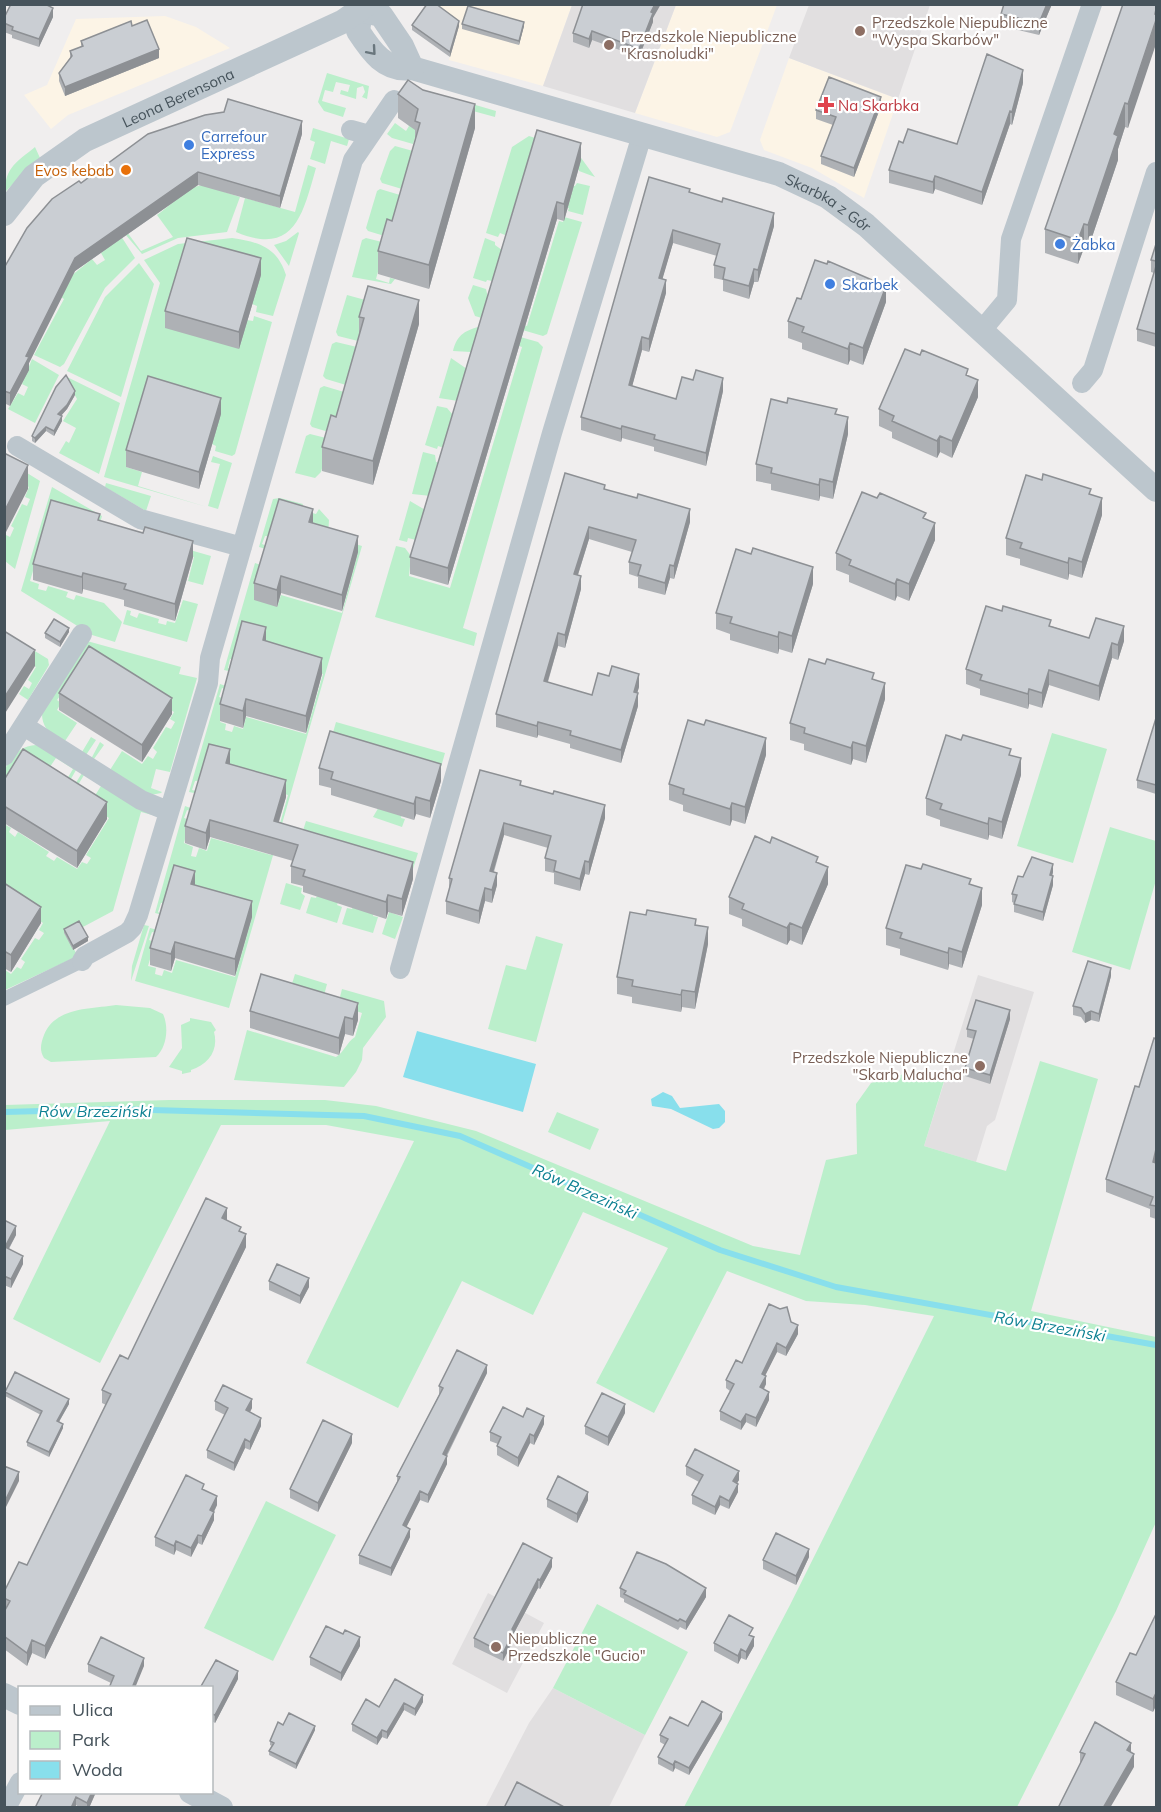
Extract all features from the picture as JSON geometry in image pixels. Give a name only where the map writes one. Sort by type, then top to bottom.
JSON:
[{"type":"street","points":[[982,330],[1007,300],[1011,239],[1092,4]]},
{"type":"street","name":"Skarbka z Gór","points":[[365,7],[358,31],[371,52],[393,67],[412,68],[779,174],[828,197],[866,225],[1156,489]]},
{"type":"street","name":"Leona Berensona","points":[[4,214],[34,176],[85,140],[146,110],[271,56],[342,22],[365,7]]},
{"type":"street","points":[[4,999],[82,962],[85,956],[132,928],[208,682],[210,658],[360,133],[394,100]]},
{"type":"street","points":[[400,969],[552,434],[642,135]]},
{"type":"street","points":[[1082,383],[1093,370],[1156,172]]},
{"type":"street","points":[[17,446],[140,519],[242,547]]},
{"type":"street","points":[[4,756],[81,633]]},
{"type":"street","points":[[24,726],[141,800],[168,811]]},
{"type":"street","points":[[4,1695],[18,1702]]},
{"type":"street","points":[[6,1808],[18,1786]]},
{"type":"shaded area","points":[[432,5],[572,5],[543,86],[449,60],[460,21]]},
{"type":"shaded area","name":"Przedszkole Niepubliczne \"Krasnoludki\"","points":[[572,5],[676,5],[635,113],[543,86]]},
{"type":"shaded area","points":[[676,5],[777,5],[730,132],[717,137],[635,113]]},
{"type":"shaded area","name":"Przedszkole Niepubliczne \"Wyspa Skarbów\"","points":[[809,5],[930,5],[898,99],[789,58]]},
{"type":"shaded area","points":[[165,16],[196,27],[230,48],[68,115],[51,129],[24,95],[47,85],[76,19]]},
{"type":"shaded area","points":[[789,58],[898,99],[864,198],[812,168],[764,150],[760,140]]},
{"type":"shaded area","name":"Przedszkole Niepubliczne \"Skarb Malucha\"","points":[[978,975],[1034,992],[995,1120],[987,1126],[976,1162],[924,1146]]},
{"type":"shaded area","name":"Niepubliczne Przedszkole \"Gucio\"","points":[[488,1593],[544,1623],[507,1693],[452,1664]]},
{"type":"shaded area","points":[[553,1688],[645,1735],[609,1807],[485,1808],[529,1723]]},
{"type":"green space","points":[[327,73],[369,86],[367,99],[362,97],[365,92],[363,86],[357,88],[356,99],[340,94],[341,90],[348,92],[350,85],[336,82],[333,92],[325,90],[322,101],[346,108],[343,117],[324,111],[318,102]]},
{"type":"green space","points":[[428,91],[496,111],[495,117],[473,111],[424,108],[413,144],[392,138],[387,134],[395,123],[406,131],[409,126],[407,124]]},
{"type":"green space","points":[[313,128],[349,139],[347,146],[331,141],[325,164],[310,159],[315,142],[310,140]]},
{"type":"green space","points":[[529,136],[576,151],[595,177],[579,171],[575,154],[534,142],[505,235],[500,233],[498,237],[486,233],[512,147]]},
{"type":"green space","points":[[395,146],[413,151],[402,189],[382,183],[380,179],[390,151]]},
{"type":"green space","points":[[35,147],[40,158],[5,192],[7,177],[13,166]]},
{"type":"green space","points":[[308,165],[316,168],[301,215],[284,235],[272,239],[256,238],[236,232],[245,198],[295,212]]},
{"type":"green space","points":[[577,183],[590,186],[583,215],[568,211],[569,208],[565,207],[570,185],[575,186]]},
{"type":"green space","points":[[203,185],[240,197],[227,232],[178,238],[142,254],[125,234],[127,232],[141,251],[173,237],[157,215],[191,189]]},
{"type":"green space","points":[[380,189],[400,195],[388,237],[368,231],[366,228],[377,191]]},
{"type":"green space","points":[[564,217],[582,222],[547,334],[543,336],[475,316],[468,298],[473,285],[486,289],[488,298],[483,313],[527,326],[559,221],[563,222]]},
{"type":"green space","points":[[298,232],[289,266],[274,245],[286,241]]},
{"type":"green space","points":[[121,236],[135,258],[105,288],[64,364],[60,367],[34,355],[64,299],[61,297],[71,276],[92,259],[97,265],[105,260],[101,253]]},
{"type":"green space","points":[[232,238],[266,247],[278,258],[286,275],[273,316],[256,312],[257,306],[252,304],[260,275],[247,320],[253,321],[254,316],[272,322],[235,454],[232,456],[215,451],[216,446],[212,444],[220,414],[126,467],[142,472],[138,486],[207,507],[104,477],[160,283],[144,260],[178,244]]},
{"type":"green space","points":[[366,238],[386,243],[376,279],[389,283],[390,278],[395,279],[391,284],[352,277],[362,240]]},
{"type":"green space","points":[[485,238],[495,242],[495,245],[502,250],[492,281],[487,280],[486,282],[473,278]]},
{"type":"green space","points":[[139,263],[154,284],[121,397],[67,371],[105,297]]},
{"type":"green space","points":[[347,295],[369,301],[358,341],[338,336],[336,332]]},
{"type":"green space","points":[[482,326],[538,342],[543,347],[463,628],[477,633],[474,646],[375,617],[396,546],[405,548],[411,556],[409,576],[450,588],[522,347],[480,334],[476,335],[471,352],[453,351],[457,340],[463,334]]},
{"type":"green space","points":[[336,342],[357,347],[346,385],[323,376],[332,344]]},
{"type":"green space","points":[[451,358],[467,369],[458,401],[439,398]]},
{"type":"green space","points":[[32,359],[59,375],[35,423],[8,409],[18,393],[24,396],[28,387],[22,384]]},
{"type":"green space","points":[[65,376],[120,403],[99,474],[59,453],[66,441],[69,443],[76,428],[63,421],[77,399],[67,381],[56,392]]},
{"type":"green space","points":[[324,386],[344,392],[332,433],[312,427],[310,424],[320,388]]},
{"type":"green space","points":[[437,406],[447,408],[453,415],[444,448],[438,446],[437,449],[425,445]]},
{"type":"green space","points":[[310,434],[330,439],[321,472],[315,478],[295,473],[306,436]]},
{"type":"green space","points":[[423,452],[435,455],[436,462],[440,463],[431,496],[412,494]]},
{"type":"green space","points":[[213,456],[232,463],[218,509],[208,506],[220,464],[211,462]]},
{"type":"green space","points":[[19,468],[40,481],[15,569],[5,561],[6,535],[10,537],[14,528],[11,526],[22,504],[27,506],[30,499],[25,497],[29,487],[14,479]]},
{"type":"green space","points":[[106,483],[151,496],[146,511],[105,487]]},
{"type":"green space","points":[[52,487],[102,516],[99,527],[50,514],[30,581],[39,584],[38,589],[46,591],[48,586],[68,592],[66,597],[74,600],[76,595],[104,603],[122,622],[115,642],[92,635],[21,591]]},
{"type":"green space","points":[[280,498],[303,504],[301,510],[316,514],[319,509],[329,520],[328,536],[362,546],[229,1008],[135,981],[150,928],[158,930],[157,933],[152,932],[149,940],[155,942],[148,966],[156,968],[155,974],[162,976],[164,970],[172,973],[176,960],[235,977],[252,917],[193,900],[161,903],[158,912],[163,915],[155,913],[185,806],[193,809],[193,812],[187,810],[184,818],[190,820],[184,843],[193,847],[191,856],[196,857],[199,848],[207,851],[211,838],[271,855],[288,795],[229,778],[195,781],[192,790],[200,792],[199,794],[189,792],[220,684],[229,687],[228,690],[222,688],[219,697],[226,699],[220,722],[226,724],[225,730],[232,732],[234,726],[243,729],[246,717],[306,734],[323,674],[306,669],[230,659],[228,668],[233,672],[224,670],[255,563],[264,566],[277,607],[281,595],[342,613],[358,552],[265,536],[262,544],[267,546],[266,549],[259,547],[273,499]]},
{"type":"green space","points":[[410,501],[427,511],[416,540],[408,538],[407,542],[399,540]]},
{"type":"green space","points":[[169,544],[211,556],[203,585],[188,581],[194,557],[168,549]]},
{"type":"green space","points":[[183,600],[198,604],[187,642],[123,624],[127,610],[131,611],[130,615],[137,618],[139,613],[159,619],[158,623],[166,625],[167,621],[175,623]]},
{"type":"green space","points":[[87,641],[181,667],[179,674],[197,678],[170,772],[156,769],[151,788],[161,793],[151,795],[91,759],[100,742],[104,745],[94,759],[110,770],[122,751],[142,764],[148,756],[153,759],[157,752],[153,748],[166,727],[171,729],[175,722],[170,719],[174,712],[155,700],[62,693],[57,700],[61,703],[57,710],[77,723],[65,741],[82,752],[91,737],[96,740],[86,755],[58,739],[46,729],[42,714]]},
{"type":"green space","points":[[25,645],[48,659],[49,665],[28,700],[19,694],[24,686],[29,689],[32,683],[28,680],[36,667],[19,656]]},
{"type":"green space","points":[[336,722],[445,753],[439,774],[330,743]]},
{"type":"green space","points":[[1052,733],[1107,749],[1073,863],[1017,846]]},
{"type":"green space","points":[[38,745],[76,770],[67,786],[64,784],[73,769],[56,758],[43,777],[5,795],[4,773],[10,760],[22,749]]},
{"type":"green space","points":[[82,773],[156,816],[141,812],[113,911],[81,928],[79,924],[64,933],[78,956],[5,990],[5,970],[11,974],[17,967],[21,969],[25,962],[21,959],[35,938],[39,940],[44,933],[39,930],[43,923],[5,898],[4,824],[11,828],[9,832],[15,837],[18,832],[49,852],[46,856],[54,861],[57,857],[77,869],[82,862],[87,864],[91,858],[86,855],[109,818],[89,805],[101,786],[84,775],[75,790],[72,789]]},
{"type":"green space","points":[[380,805],[402,813],[401,818],[405,819],[402,827],[373,817]]},
{"type":"green space","points":[[306,821],[418,853],[412,872],[300,840]]},
{"type":"green space","points":[[1110,827],[1156,841],[1156,880],[1130,970],[1072,952]]},
{"type":"green space","points":[[286,883],[302,888],[301,893],[305,896],[300,910],[280,904]]},
{"type":"green space","points":[[318,893],[339,900],[337,905],[342,907],[337,923],[306,913],[311,897],[316,898]]},
{"type":"green space","points":[[354,904],[375,910],[373,916],[378,917],[373,933],[342,924],[347,908],[352,909]]},
{"type":"green space","points":[[389,912],[403,917],[395,939],[382,934]]},
{"type":"green space","points":[[144,925],[149,926],[131,981],[132,966]]},
{"type":"green space","points":[[536,936],[563,944],[536,1042],[488,1029],[506,965],[526,970]]},
{"type":"green space","points":[[295,974],[327,984],[322,1003],[291,987]]},
{"type":"green space","points":[[342,989],[384,1001],[386,1017],[363,1048],[362,1060],[344,1087],[234,1080],[247,1030],[336,1057],[339,1055],[355,1037],[362,1013],[338,1005]]},
{"type":"green space","points":[[116,1005],[150,1008],[163,1014],[166,1037],[163,1048],[156,1057],[51,1062],[44,1058],[41,1044],[49,1026],[56,1019],[75,1011]]},
{"type":"green space","points":[[190,1018],[211,1022],[216,1030],[214,1032],[215,1045],[207,1060],[191,1072],[182,1074],[182,1071],[169,1067],[182,1048],[181,1025],[190,1021]]},
{"type":"green space","points":[[1040,1061],[1098,1079],[1031,1311],[1156,1337],[1156,1522],[1116,1611],[1017,1807],[684,1807],[790,1605],[934,1316],[865,1305],[806,1301],[727,1271],[654,1413],[596,1383],[668,1248],[583,1212],[533,1315],[462,1281],[398,1408],[306,1363],[414,1141],[326,1125],[221,1125],[100,1363],[13,1319],[110,1121],[5,1130],[5,1105],[169,1100],[325,1100],[376,1106],[476,1131],[753,1246],[800,1255],[826,1160],[857,1154],[856,1104],[871,1083],[911,1072],[945,1078],[924,1146],[1006,1171]]},
{"type":"green space","points":[[557,1112],[599,1129],[590,1150],[548,1132]]},
{"type":"green space","points":[[266,1501],[336,1535],[273,1661],[204,1628]]},
{"type":"green space","points":[[597,1604],[688,1652],[645,1735],[553,1688]]},
{"type":"water","points":[[417,1031],[536,1064],[523,1112],[403,1077]]},
{"type":"water","points":[[663,1092],[672,1096],[680,1108],[719,1104],[725,1111],[725,1122],[719,1128],[713,1129],[671,1109],[652,1106],[651,1099]]},
{"type":"building","points":[[11,4],[45,4],[53,8],[39,39],[12,30],[13,27],[4,23]]},
{"type":"building","points":[[427,4],[436,4],[459,21],[450,52],[412,25]]},
{"type":"building","points":[[583,4],[655,4],[639,49],[592,31],[589,39],[573,33]]},
{"type":"building","points":[[1004,4],[1047,4],[1039,23],[1001,14]]},
{"type":"building","points":[[1123,4],[1156,4],[1156,20],[1128,104],[1125,103],[1114,134],[1118,136],[1088,225],[1084,224],[1078,240],[1045,229]]},
{"type":"building","points":[[468,6],[524,22],[519,41],[462,24]]},
{"type":"building","points":[[147,20],[159,49],[65,87],[59,73],[72,56],[70,51],[83,46],[81,41],[131,21],[132,26]]},
{"type":"building","points":[[987,54],[1023,70],[1012,112],[1010,111],[982,192],[935,176],[933,182],[889,170],[899,141],[903,143],[908,129],[957,144]]},
{"type":"building","points":[[829,77],[881,97],[854,168],[821,156],[836,117],[816,110]]},
{"type":"building","points":[[408,80],[423,90],[475,104],[429,265],[378,251],[387,219],[392,221],[420,123],[415,121],[418,109],[398,94]]},
{"type":"building","points":[[228,99],[302,121],[280,196],[198,172],[75,258],[10,393],[4,391],[4,268],[27,228],[52,199],[79,181],[81,183],[148,134],[205,115],[224,112]]},
{"type":"building","points":[[537,130],[581,143],[564,204],[557,202],[448,568],[410,557]]},
{"type":"building","points":[[649,177],[690,189],[689,192],[722,202],[723,198],[774,213],[758,270],[754,269],[749,286],[723,279],[725,268],[714,265],[720,244],[673,230],[659,278],[666,280],[649,339],[642,337],[629,385],[676,399],[682,377],[693,380],[696,370],[723,378],[706,453],[654,439],[655,435],[622,426],[621,429],[581,417]]},
{"type":"building","points":[[187,238],[261,258],[239,332],[165,311]]},
{"type":"building","points":[[1156,244],[1156,261],[1151,260]]},
{"type":"building","points":[[815,260],[827,264],[828,261],[886,286],[863,348],[850,343],[848,349],[802,332],[804,327],[788,321],[797,298],[801,299]]},
{"type":"building","points":[[1156,266],[1156,334],[1137,329]]},
{"type":"building","points":[[368,286],[419,300],[373,461],[322,447],[331,415],[336,417],[364,318],[359,317]]},
{"type":"building","points":[[905,349],[920,355],[922,350],[968,369],[966,375],[978,380],[952,441],[940,436],[937,441],[892,421],[894,416],[879,409]]},
{"type":"building","points":[[66,375],[75,391],[67,405],[58,414],[62,416],[54,431],[46,427],[35,438],[32,436],[56,387]]},
{"type":"building","points":[[148,376],[221,398],[199,472],[126,450]]},
{"type":"building","points":[[788,398],[837,409],[835,414],[848,417],[833,482],[820,479],[819,485],[771,473],[772,468],[756,464],[771,399],[787,403]]},
{"type":"building","points":[[4,453],[28,465],[4,512]]},
{"type":"building","points":[[565,473],[605,485],[604,489],[637,498],[638,494],[690,509],[674,566],[670,565],[665,583],[638,575],[641,565],[629,562],[636,540],[589,527],[574,574],[581,576],[565,635],[558,633],[544,681],[592,695],[598,673],[609,676],[612,666],[639,674],[634,692],[638,693],[621,750],[570,735],[571,731],[538,722],[537,726],[496,714]]},
{"type":"building","points":[[1043,474],[1091,489],[1089,494],[1102,498],[1082,562],[1069,558],[1068,563],[1020,548],[1022,543],[1006,538],[1026,475],[1042,480]]},
{"type":"building","points":[[862,492],[877,498],[880,493],[926,513],[923,518],[935,523],[909,584],[897,579],[895,584],[849,565],[851,560],[836,553]]},
{"type":"building","points":[[279,499],[313,509],[309,522],[358,536],[342,595],[281,576],[277,590],[254,583]]},
{"type":"building","points":[[51,500],[100,514],[98,520],[143,533],[145,527],[193,541],[175,604],[124,589],[126,584],[83,573],[82,577],[33,564]]},
{"type":"building","points":[[753,548],[813,567],[792,636],[779,632],[778,637],[730,623],[732,617],[716,613],[736,549],[751,554]]},
{"type":"building","points":[[986,606],[1002,611],[1003,606],[1051,620],[1049,626],[1089,638],[1096,618],[1124,626],[1118,645],[1112,643],[1099,686],[1049,670],[1042,693],[1029,689],[1028,694],[980,680],[982,675],[966,669]]},
{"type":"building","points":[[54,619],[69,628],[60,642],[45,633]]},
{"type":"building","points":[[242,621],[266,627],[263,640],[322,658],[306,716],[246,699],[243,711],[220,704]]},
{"type":"building","points":[[4,631],[35,650],[4,698]]},
{"type":"building","points":[[89,646],[172,698],[142,745],[59,693]]},
{"type":"building","points":[[809,659],[825,664],[827,659],[874,673],[872,679],[885,683],[866,746],[853,742],[851,748],[804,733],[805,728],[790,723]]},
{"type":"building","points":[[1156,718],[1156,785],[1137,780]]},
{"type":"building","points":[[688,720],[704,725],[706,720],[766,738],[745,807],[732,803],[730,809],[683,794],[684,789],[669,784]]},
{"type":"building","points":[[330,731],[441,764],[430,801],[416,797],[414,804],[331,779],[333,772],[319,768]]},
{"type":"building","points":[[946,735],[961,740],[963,735],[1011,749],[1009,755],[1021,758],[1002,822],[989,818],[988,824],[940,809],[942,804],[926,798]]},
{"type":"building","points":[[209,744],[230,749],[226,763],[286,780],[274,821],[413,862],[402,899],[388,895],[386,902],[303,876],[305,870],[291,866],[298,845],[210,820],[206,833],[185,826]]},
{"type":"building","points":[[23,749],[107,802],[77,851],[4,806],[4,780]]},
{"type":"building","points":[[480,770],[521,781],[520,785],[553,794],[554,791],[605,805],[589,862],[585,861],[580,879],[554,871],[556,861],[545,858],[551,836],[504,823],[490,871],[497,873],[492,890],[485,888],[479,911],[446,901],[452,879],[449,878]]},
{"type":"building","points":[[755,836],[770,843],[772,837],[818,857],[816,862],[828,867],[802,928],[790,923],[787,928],[742,909],[744,904],[729,897]]},
{"type":"building","points":[[1032,857],[1053,864],[1050,875],[1053,876],[1043,912],[1014,904],[1017,895],[1012,894],[1018,876],[1023,877]]},
{"type":"building","points":[[923,864],[971,879],[969,884],[982,888],[962,952],[949,948],[948,953],[900,938],[902,933],[886,928],[906,865],[921,869]]},
{"type":"building","points":[[174,865],[195,871],[191,884],[252,901],[235,959],[175,942],[171,954],[150,948]]},
{"type":"building","points":[[4,883],[41,907],[11,955],[4,951]]},
{"type":"building","points":[[647,910],[696,919],[695,925],[708,927],[695,992],[682,990],[681,995],[632,986],[633,980],[617,977],[630,912],[646,915]]},
{"type":"building","points":[[79,921],[88,937],[73,946],[64,929]]},
{"type":"building","points":[[1088,961],[1111,968],[1099,1014],[1091,1011],[1085,1014],[1081,1008],[1073,1006]]},
{"type":"building","points":[[261,974],[358,1003],[353,1019],[345,1017],[339,1038],[250,1011]]},
{"type":"building","points":[[976,1000],[1010,1010],[990,1075],[965,1068],[976,1031],[967,1029]]},
{"type":"building","points":[[1154,1038],[1156,1039],[1156,1149],[1153,1162],[1156,1163],[1156,1206],[1150,1205],[1153,1197],[1106,1179],[1135,1086],[1139,1087]]},
{"type":"building","points":[[206,1198],[227,1208],[222,1218],[241,1227],[239,1231],[246,1234],[45,1646],[32,1640],[27,1653],[4,1636],[4,1612],[10,1601],[4,1598],[4,1592],[19,1562],[27,1565],[111,1394],[102,1390],[120,1355],[128,1359]]},
{"type":"building","points":[[4,1220],[16,1226],[5,1247],[23,1256],[11,1279],[4,1276]]},
{"type":"building","points":[[277,1264],[309,1278],[300,1296],[269,1281]]},
{"type":"building","points":[[769,1304],[780,1309],[787,1307],[791,1322],[798,1325],[786,1348],[777,1343],[762,1374],[766,1376],[760,1387],[769,1392],[756,1418],[746,1414],[741,1422],[720,1411],[734,1384],[726,1380],[736,1360],[742,1363]]},
{"type":"building","points":[[457,1350],[487,1365],[443,1454],[447,1456],[428,1495],[420,1491],[403,1525],[410,1529],[391,1568],[359,1555],[443,1388],[439,1386]]},
{"type":"building","points":[[15,1372],[69,1399],[57,1421],[63,1424],[49,1452],[27,1442],[42,1411],[5,1392]]},
{"type":"building","points":[[223,1385],[252,1399],[246,1410],[261,1418],[250,1442],[245,1439],[234,1463],[207,1450],[228,1408],[215,1401]]},
{"type":"building","points":[[602,1393],[625,1404],[608,1437],[585,1426]]},
{"type":"building","points":[[503,1407],[523,1417],[527,1408],[544,1416],[534,1436],[530,1434],[518,1458],[497,1446],[501,1437],[490,1432]]},
{"type":"building","points":[[323,1420],[352,1434],[318,1503],[290,1489]]},
{"type":"building","points":[[695,1449],[739,1471],[733,1481],[738,1484],[729,1501],[720,1496],[715,1507],[692,1495],[703,1475],[686,1466]]},
{"type":"building","points":[[4,1466],[19,1472],[5,1501],[4,1500]]},
{"type":"building","points":[[186,1475],[204,1484],[202,1489],[217,1496],[210,1510],[214,1512],[202,1536],[198,1535],[191,1548],[176,1541],[174,1546],[155,1537]]},
{"type":"building","points":[[558,1476],[588,1492],[577,1514],[547,1499]]},
{"type":"building","points":[[776,1533],[809,1549],[796,1576],[763,1560]]},
{"type":"building","points":[[523,1543],[552,1558],[540,1580],[538,1579],[512,1629],[514,1631],[503,1653],[474,1638]]},
{"type":"building","points":[[637,1552],[666,1564],[706,1588],[686,1622],[680,1619],[678,1621],[624,1594],[626,1591],[620,1588]]},
{"type":"building","points":[[1156,1614],[1156,1693],[1153,1699],[1116,1682],[1130,1653],[1136,1655]]},
{"type":"building","points":[[729,1615],[753,1628],[749,1635],[754,1637],[746,1652],[741,1649],[738,1656],[714,1643]]},
{"type":"building","points":[[326,1626],[343,1634],[345,1630],[360,1637],[341,1673],[310,1657]]},
{"type":"building","points":[[101,1637],[144,1658],[133,1686],[110,1686],[114,1676],[88,1664]]},
{"type":"building","points":[[216,1660],[238,1671],[215,1715],[213,1714],[213,1686],[201,1686]]},
{"type":"building","points":[[395,1679],[423,1695],[415,1709],[404,1703],[387,1732],[382,1730],[377,1738],[352,1724],[366,1699],[379,1707]]},
{"type":"building","points":[[702,1701],[722,1712],[689,1768],[675,1761],[673,1765],[658,1757],[668,1739],[660,1735],[670,1717],[688,1726]]},
{"type":"building","points":[[289,1713],[315,1726],[296,1764],[269,1751],[274,1743],[270,1741],[278,1722],[283,1725]]},
{"type":"building","points":[[1095,1722],[1131,1743],[1127,1750],[1134,1754],[1103,1808],[1058,1808],[1085,1754],[1080,1752]]},
{"type":"building","points":[[517,1782],[566,1808],[504,1808]]},
{"type":"building","points":[[42,1794],[91,1794],[87,1803],[76,1797],[71,1808],[39,1808],[36,1806]]},
{"type":"waterway","name":"Rów Brzeziński","points":[[4,1112],[117,1109],[364,1116],[460,1136],[720,1250],[836,1287],[1156,1345]]},
{"type":"place","name":"Przedszkole Niepubliczne \"Wyspa Skarbów\"","points":[[860,31]]},
{"type":"place","name":"Przedszkole Niepubliczne \"Krasnoludki\"","points":[[609,45]]},
{"type":"place","name":"Na Skarbka","points":[[826,105]]},
{"type":"place","name":"Carrefour Express","points":[[189,145]]},
{"type":"place","name":"Evos kebab","points":[[126,170]]},
{"type":"place","name":"Żabka","points":[[1060,244]]},
{"type":"place","name":"Skarbek","points":[[830,284]]},
{"type":"place","name":"Przedszkole Niepubliczne \"Skarb Malucha\"","points":[[980,1066]]},
{"type":"place","name":"Niepubliczne Przedszkole \"Gucio\"","points":[[496,1647]]}]
